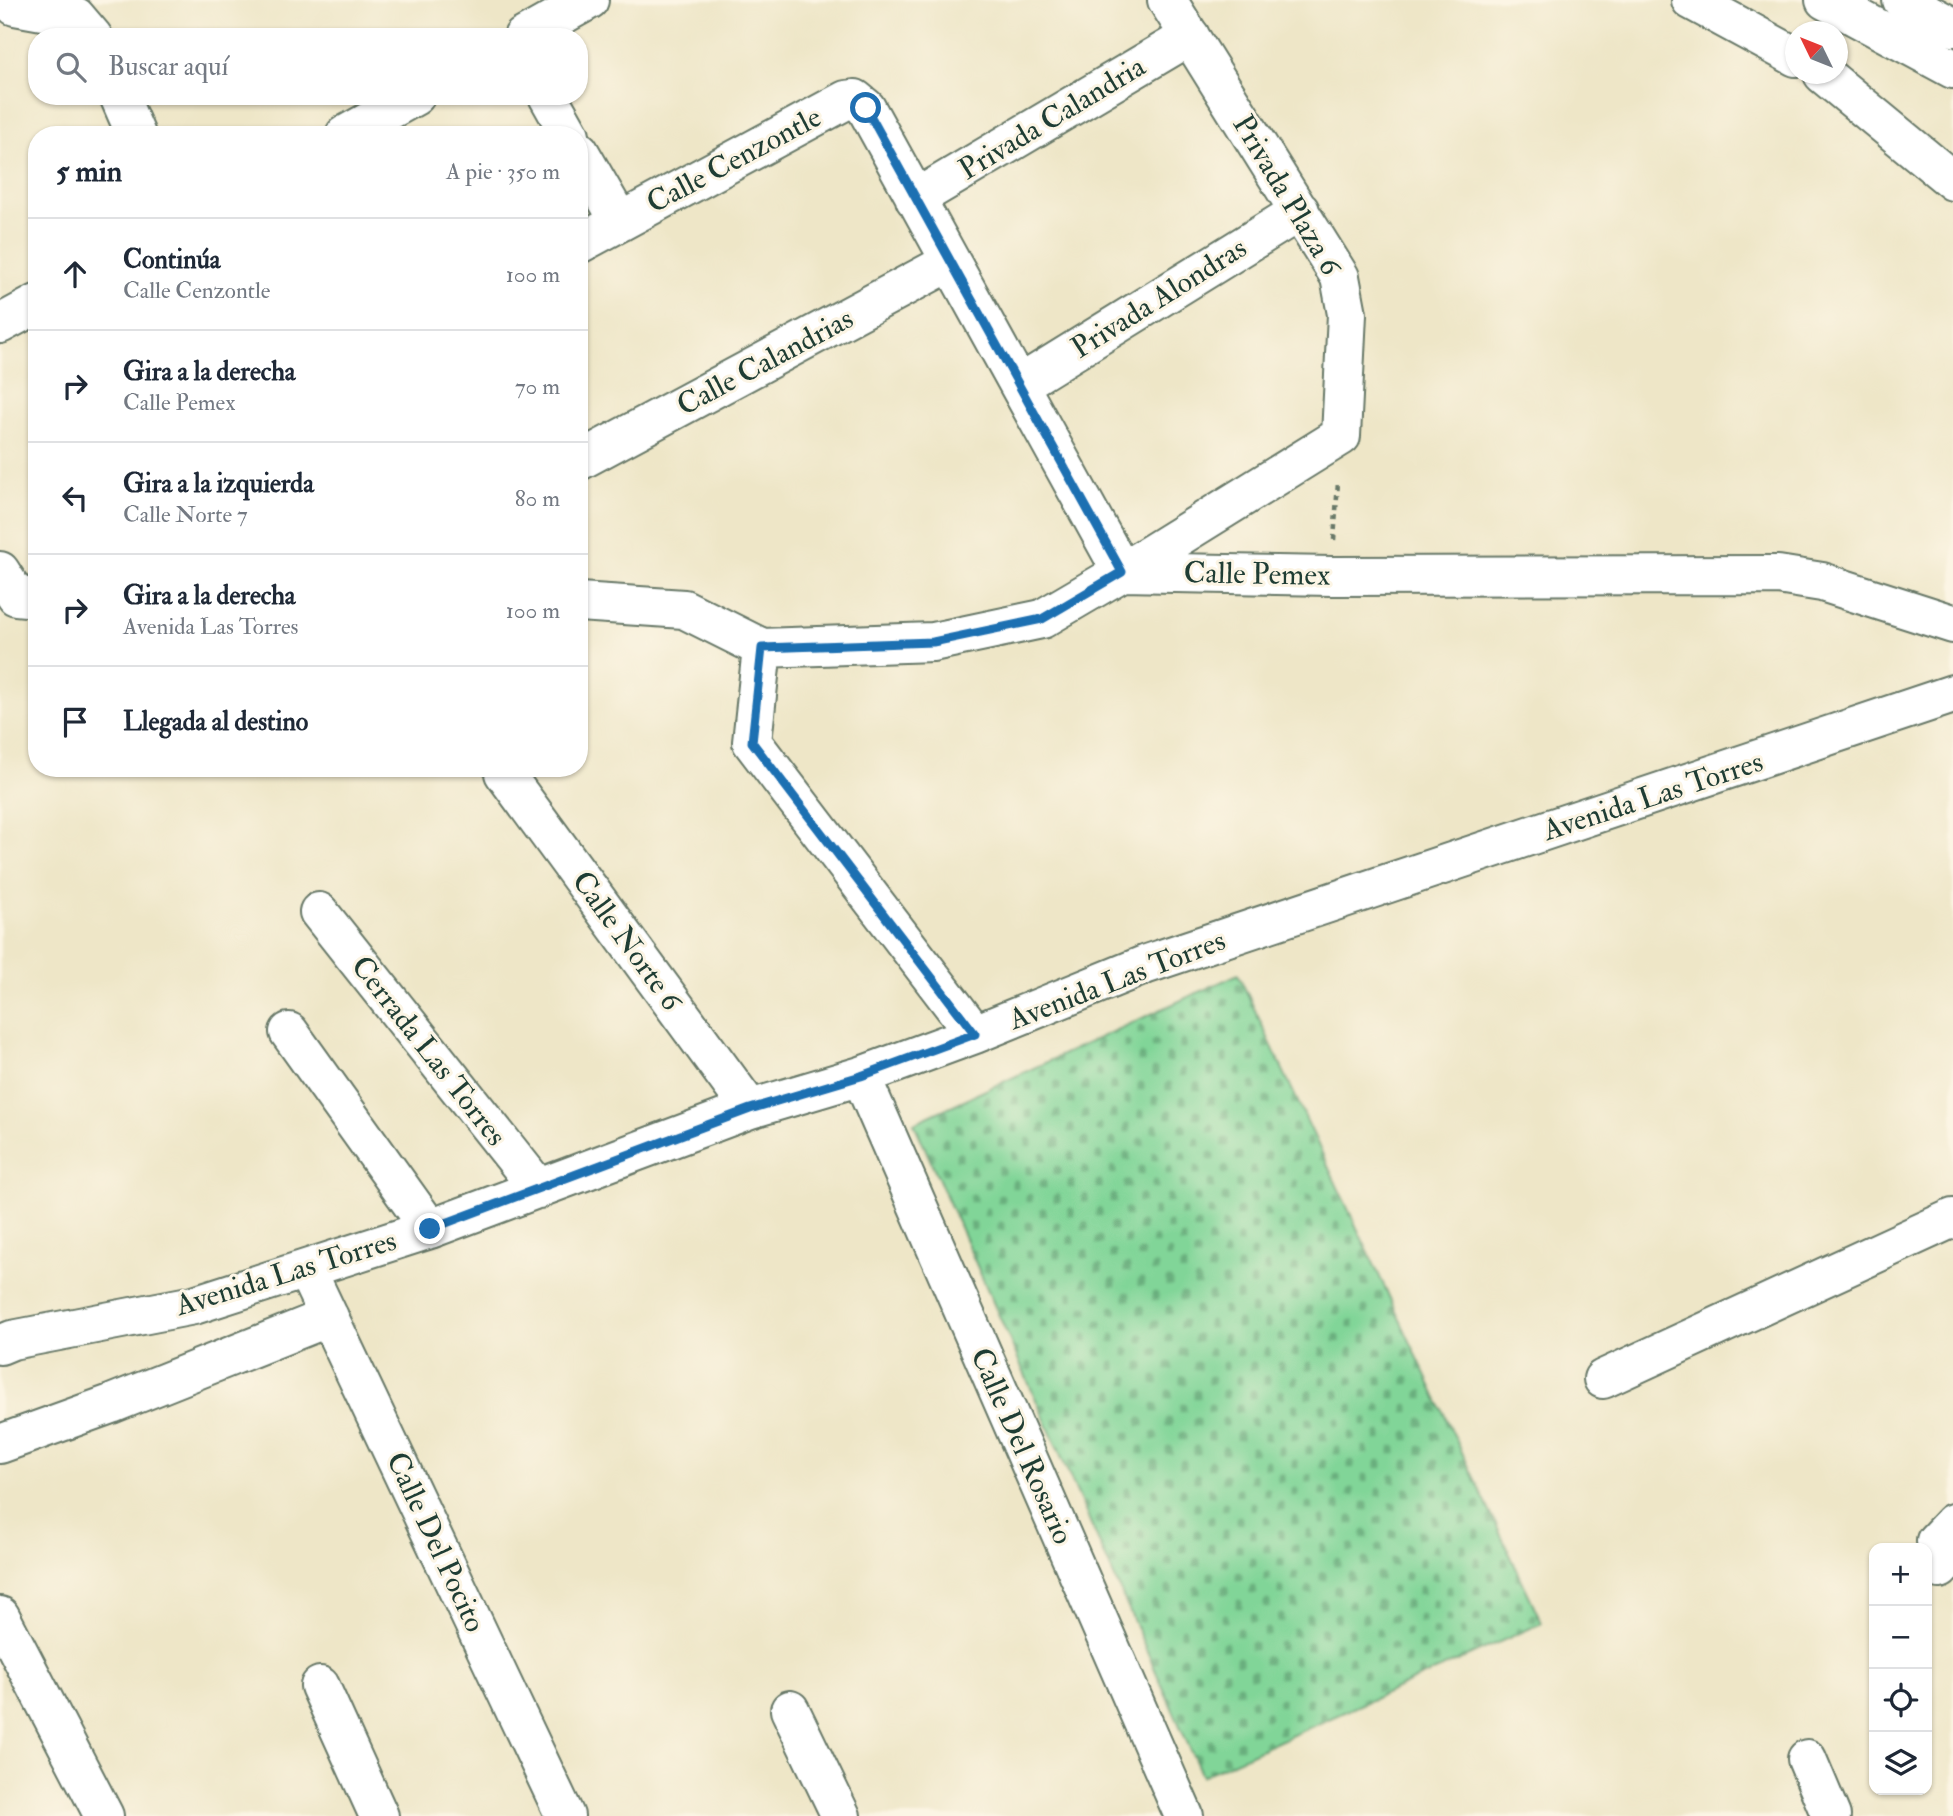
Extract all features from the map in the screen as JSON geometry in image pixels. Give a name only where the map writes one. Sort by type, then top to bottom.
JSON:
[{"type":"street","points":[[9,0],[15,6],[76,18],[85,28]]},
{"type":"street","points":[[539,28],[589,0]]},
{"type":"street","name":"Privada Plaza 6","points":[[1167,0],[1340,277],[1346,314],[1341,436]]},
{"type":"street","points":[[1691,0],[1785,51]]},
{"type":"street","points":[[1750,0],[1785,36]]},
{"type":"street","points":[[1825,0],[1953,69]]},
{"type":"street","points":[[1902,0],[1953,27]]},
{"type":"street","name":"Privada Calandria","points":[[915,199],[1190,36]]},
{"type":"street","points":[[1835,84],[1953,181]]},
{"type":"street","name":"Calle Cenzontle","points":[[588,239],[846,100],[855,99],[866,108],[1122,572]]},
{"type":"street","points":[[123,105],[132,126]]},
{"type":"street","points":[[361,126],[399,105]]},
{"type":"street","points":[[553,105],[565,126]]},
{"type":"street","points":[[588,167],[620,222]]},
{"type":"street","name":"Privada Alondras","points":[[1019,385],[1300,211]]},
{"type":"street","name":"Calle Calandrias","points":[[588,456],[950,262]]},
{"type":"street","points":[[0,324],[28,309]]},
{"type":"street","points":[[588,603],[684,609],[762,648],[933,642],[1042,619],[1341,436]]},
{"type":"street","name":"Calle Pemex","points":[[1122,572],[1332,576],[1778,575],[1822,582],[1953,624]]},
{"type":"street","points":[[762,648],[752,742],[975,1034]]},
{"type":"street","name":"Avenida Las Torres","points":[[0,1345],[12,1340],[194,1305],[430,1229],[750,1109],[861,1076],[975,1034],[1147,964],[1953,694]]},
{"type":"street","name":"Calle Norte 6","points":[[507,777],[750,1109]]},
{"type":"street","name":"Cerrada Las Torres","points":[[319,912],[539,1189]]},
{"type":"street","points":[[289,1032],[430,1229]]},
{"type":"street","name":"Calle Del Rosario","points":[[861,1076],[1184,1816]]},
{"type":"street","points":[[1603,1379],[1953,1218]]},
{"type":"street","name":"Calle Del Pocito","points":[[306,1269],[565,1816]]},
{"type":"street","points":[[0,1444],[111,1404],[329,1317]]},
{"type":"street","points":[[1940,1569],[1936,1541],[1953,1523]]},
{"type":"street","points":[[0,1616],[104,1816]]},
{"type":"street","points":[[320,1686],[379,1816]]},
{"type":"street","points":[[790,1710],[841,1816]]},
{"type":"street","points":[[1807,1759],[1831,1816]]},
{"type":"path","points":[[1332,576],[1341,436]]},
{"type":"green space","points":[[1238,974],[1542,1623],[1202,1776],[914,1123]]},
{"type":"route","points":[[430,1229],[750,1109],[861,1076],[975,1034],[752,742],[762,648],[933,642],[1042,619],[1122,572],[866,108]]}]
